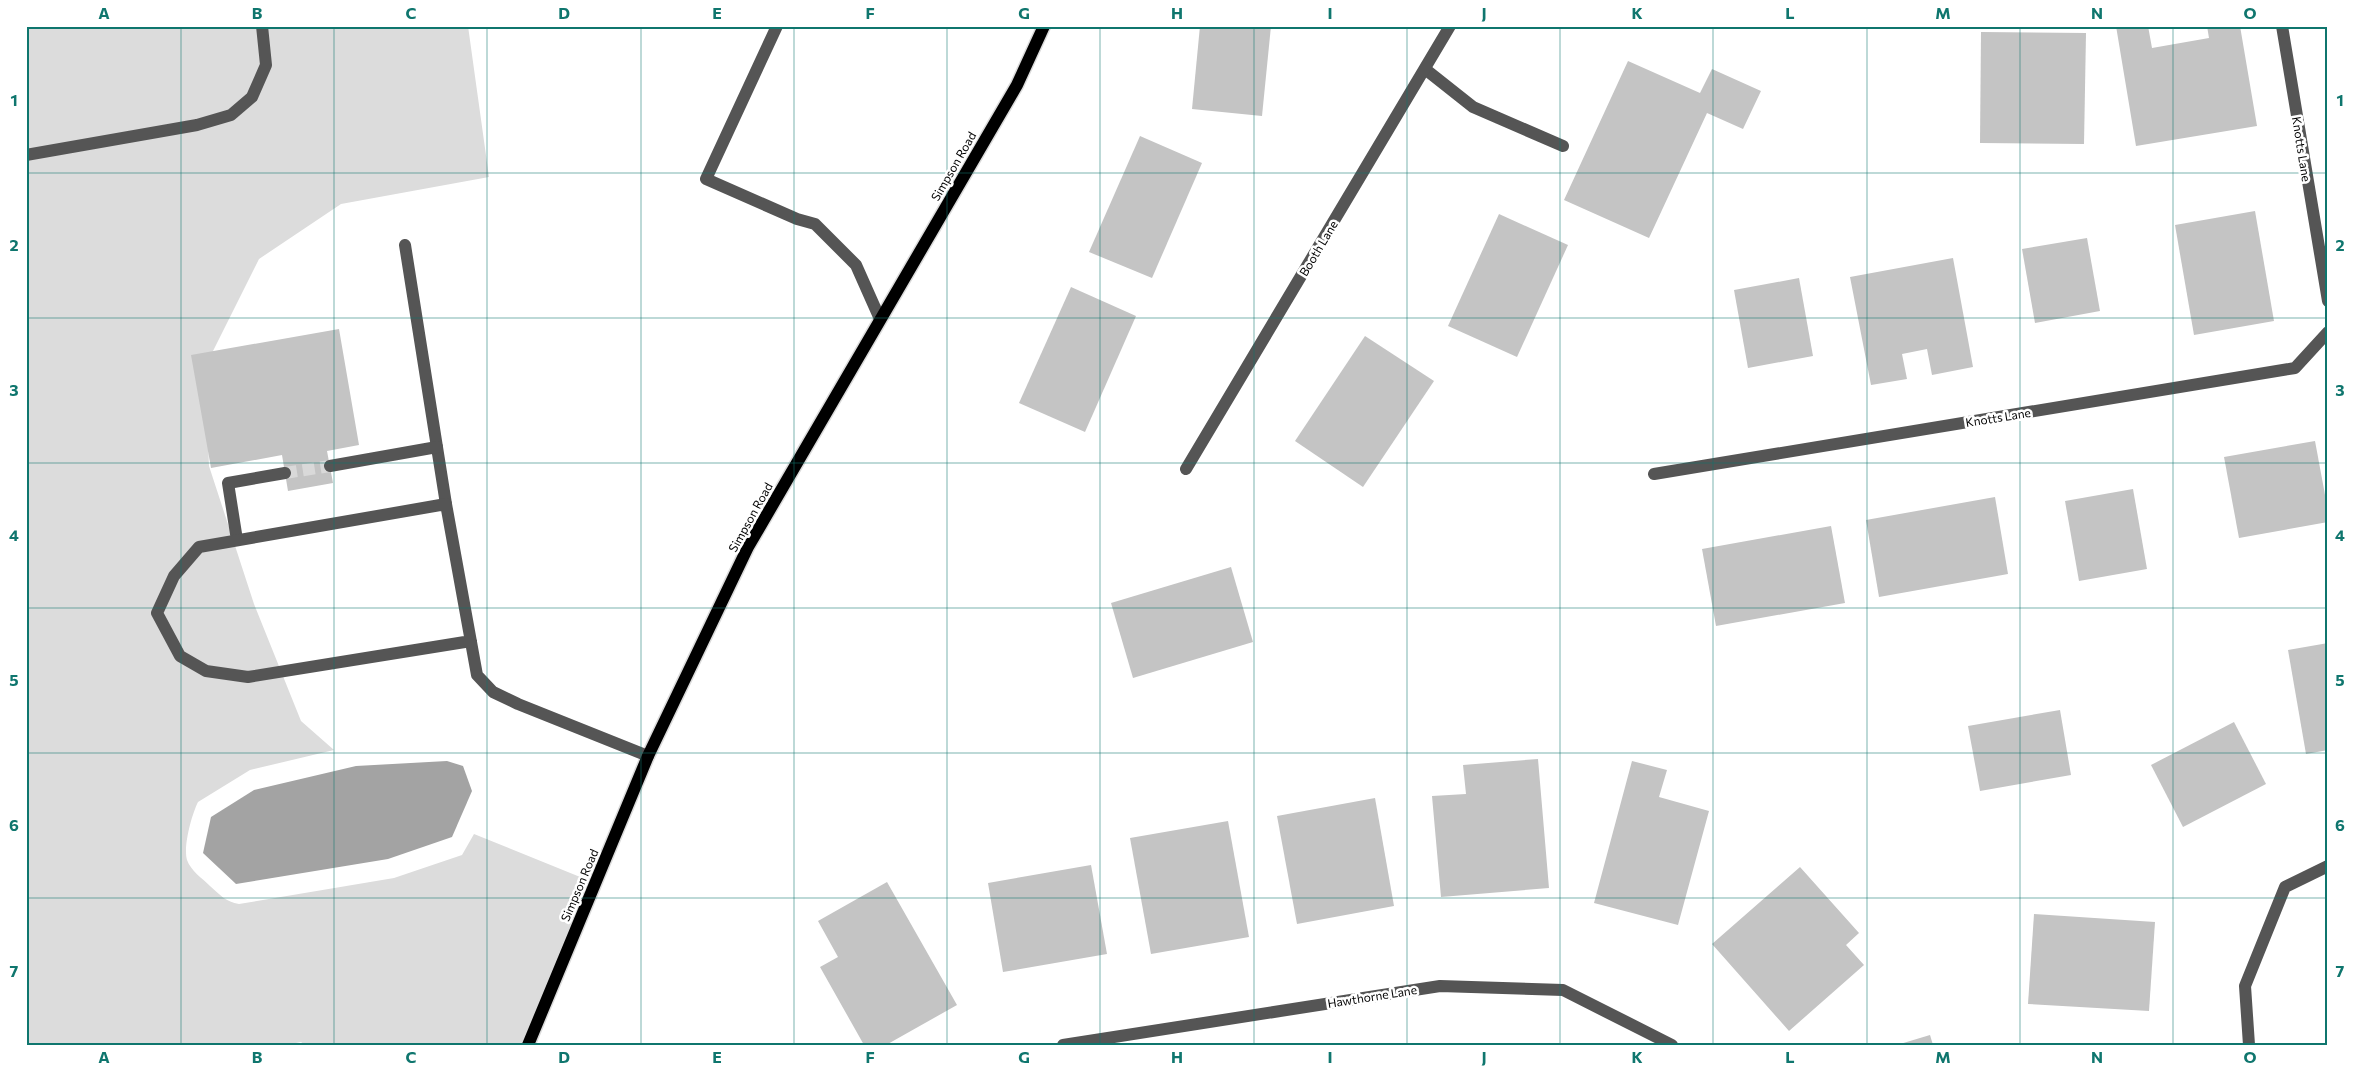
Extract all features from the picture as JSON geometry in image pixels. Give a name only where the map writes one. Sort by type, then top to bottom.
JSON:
[{"type":"main road","name":"Simpson Road","points":[[528,1045],[648,756],[748,547],[1017,85],[1044,26]]},
{"type":"street","points":[[26,155],[197,125],[231,115],[252,97],[266,65],[262,26]]},
{"type":"street","points":[[776,26],[706,179],[798,219],[815,224],[856,265],[880,319]]},
{"type":"street","name":"Booth Lane","points":[[1186,469],[1450,26]]},
{"type":"street","name":"Knotts Lane","points":[[2282,26],[2328,301]]},
{"type":"street","points":[[1425,69],[1474,107],[1563,146]]},
{"type":"street","points":[[405,245],[446,504],[477,675],[493,692],[518,704],[648,756]]},
{"type":"street","name":"Knotts Lane","points":[[1654,474],[2295,368],[2328,332]]},
{"type":"street","points":[[330,466],[438,447]]},
{"type":"street","points":[[237,540],[228,483],[285,473]]},
{"type":"street","points":[[446,504],[199,546],[174,576],[156,613],[180,656],[206,671],[248,677],[471,641]]},
{"type":"street","points":[[2249,1045],[2245,986],[2285,887],[2328,866]]},
{"type":"street","name":"Hawthorne Lane","points":[[1063,1045],[1440,986],[1563,990],[1672,1045]]},
{"type":"shaded area","points":[[26,26],[468,26],[489,177],[341,204],[259,259],[205,367],[209,466],[254,604],[301,721],[334,750],[250,770],[198,802],[189,830],[186,854],[191,868],[197,874],[223,898],[239,904],[394,878],[462,855],[474,834],[595,883],[534,1045],[305,1045],[301,1042],[286,1045],[26,1045]]},
{"type":"shaded area","points":[[447,761],[463,766],[472,791],[452,837],[388,859],[236,884],[203,853],[211,817],[254,790],[356,766]]},
{"type":"building","points":[[1200,26],[1271,26],[1262,116],[1192,109]]},
{"type":"building","points":[[2116,26],[2148,26],[2152,48],[2209,38],[2207,26],[2240,26],[2257,126],[2136,146]]},
{"type":"building","points":[[1981,32],[2086,33],[2084,144],[1980,143]]},
{"type":"building","points":[[1628,61],[1700,93],[1712,69],[1761,91],[1743,129],[1707,113],[1649,238],[1564,200]]},
{"type":"building","points":[[1140,136],[1202,163],[1152,278],[1089,252]]},
{"type":"building","points":[[2255,211],[2274,321],[2194,335],[2175,225]]},
{"type":"building","points":[[1499,214],[1568,245],[1517,357],[1448,326]]},
{"type":"building","points":[[2087,238],[2100,311],[2035,323],[2022,249]]},
{"type":"building","points":[[1953,258],[1973,367],[1932,375],[1927,349],[1902,354],[1907,379],[1871,385],[1850,277]]},
{"type":"building","points":[[1799,278],[1813,356],[1748,368],[1734,290]]},
{"type":"building","points":[[1071,287],[1136,316],[1085,432],[1019,403]]},
{"type":"building","points":[[339,329],[359,445],[327,451],[333,483],[288,491],[282,455],[211,468],[191,355]]},
{"type":"building","points":[[1365,336],[1434,381],[1363,487],[1295,441]]},
{"type":"building","points":[[2315,441],[2328,511],[2328,522],[2239,538],[2224,457]]},
{"type":"building","points":[[2133,489],[2147,569],[2079,581],[2065,501]]},
{"type":"building","points":[[1995,497],[2008,574],[1879,597],[1866,520]]},
{"type":"building","points":[[1831,526],[1845,603],[1716,626],[1702,549]]},
{"type":"building","points":[[1231,567],[1253,642],[1133,678],[1111,603]]},
{"type":"building","points":[[2328,643],[2328,750],[2306,754],[2288,650]]},
{"type":"building","points":[[2060,710],[2071,775],[1980,791],[1968,726]]},
{"type":"building","points":[[2234,722],[2266,784],[2183,827],[2151,765]]},
{"type":"building","points":[[1538,759],[1549,888],[1441,897],[1432,796],[1466,794],[1463,765]]},
{"type":"building","points":[[1632,761],[1667,770],[1659,797],[1709,811],[1678,925],[1594,903]]},
{"type":"building","points":[[1375,798],[1394,906],[1297,924],[1277,816]]},
{"type":"building","points":[[1228,821],[1249,937],[1151,954],[1130,838]]},
{"type":"building","points":[[1091,865],[1107,954],[1003,972],[988,883]]},
{"type":"building","points":[[1800,867],[1859,933],[1846,945],[1864,965],[1789,1031],[1712,944]]},
{"type":"building","points":[[887,882],[957,1005],[886,1045],[864,1045],[820,967],[838,957],[818,921]]},
{"type":"building","points":[[2034,914],[2155,922],[2149,1011],[2028,1004]]},
{"type":"building","points":[[1930,1035],[1933,1045],[1900,1045],[1900,1044]]},
{"type":"tunnel","points":[[285,473],[330,466]]}]
